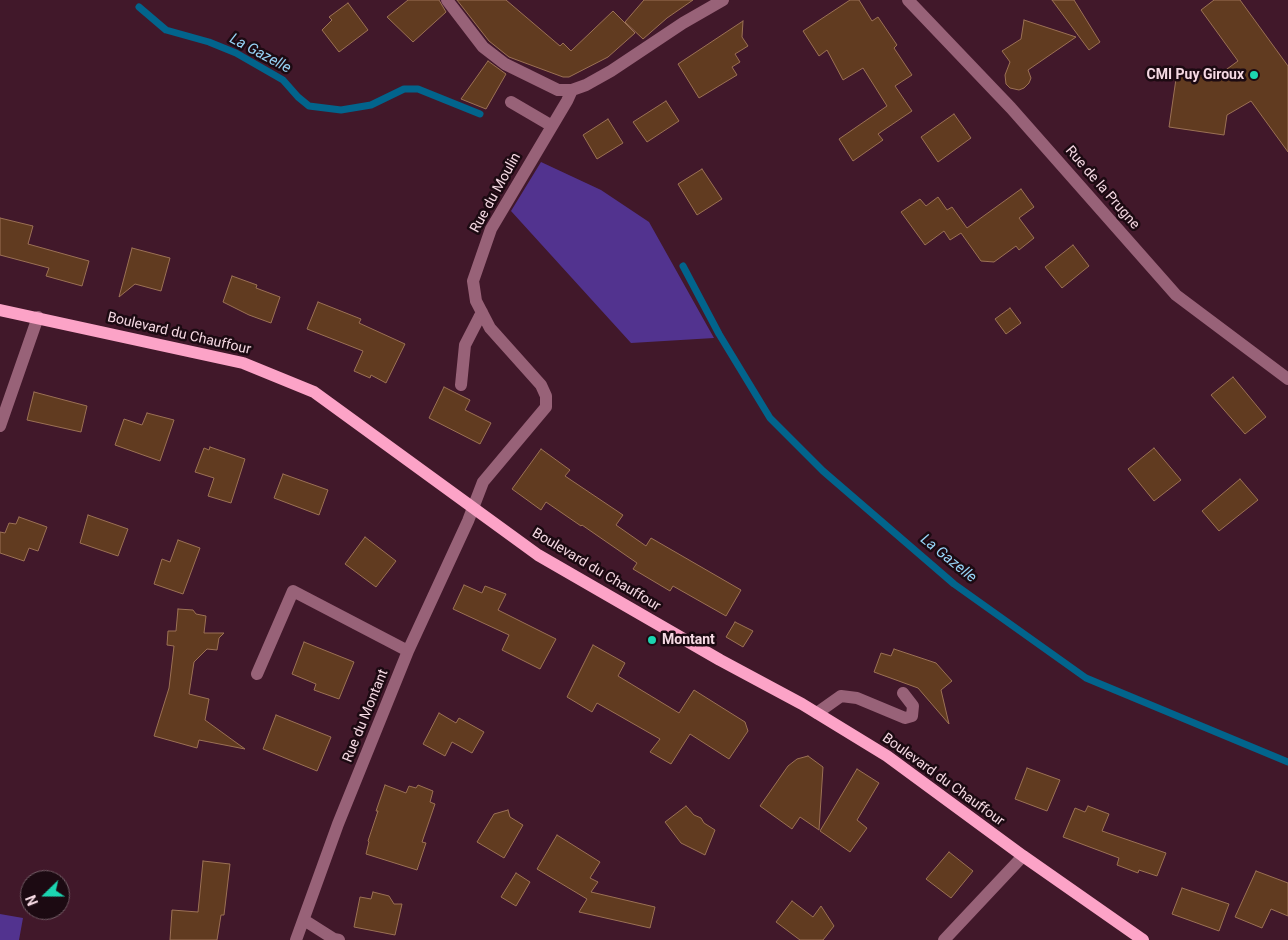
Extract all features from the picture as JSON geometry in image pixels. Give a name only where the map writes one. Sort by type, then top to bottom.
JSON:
[{"type":"main road","name":"Boulevard du Chauffour","points":[[0,310],[243,363],[314,392],[538,555],[720,660],[817,713],[887,756],[1023,856],[1143,940]]},
{"type":"street","points":[[447,0],[483,48],[505,64],[558,90],[572,90],[586,85],[611,71],[683,23],[723,0]]},
{"type":"street","name":"Rue de la Prugne","points":[[908,0],[1011,108],[1176,295],[1288,380]]},
{"type":"street","name":"Rue du Moulin","points":[[473,507],[483,482],[546,407],[546,396],[540,385],[490,328],[476,301],[473,281],[478,261],[491,229],[572,90]]},
{"type":"street","points":[[511,102],[552,126]]},
{"type":"street","points":[[461,385],[465,345],[482,312]]},
{"type":"street","points":[[0,426],[38,317]]},
{"type":"street","name":"Rue du Montant","points":[[296,940],[338,824],[408,651],[473,507]]},
{"type":"street","points":[[257,674],[294,591],[408,651]]},
{"type":"street","points":[[817,713],[841,696],[857,698],[905,718],[912,716],[913,706],[903,694]]},
{"type":"street","points":[[944,940],[1023,856]]},
{"type":"street","points":[[304,920],[334,939],[339,940]]},
{"type":"shaded area","points":[[541,162],[601,190],[649,222],[714,338],[631,343],[511,211]]},
{"type":"shaded area","points":[[0,914],[20,917],[20,920],[23,920],[19,940],[0,940]]},
{"type":"building","points":[[408,0],[439,0],[446,12],[413,42],[387,17]]},
{"type":"building","points":[[457,0],[506,0],[560,46],[563,43],[571,51],[613,11],[635,33],[608,57],[569,77],[563,77],[509,57],[489,41]]},
{"type":"building","points":[[644,0],[693,0],[667,18],[643,39],[625,22]]},
{"type":"building","points":[[850,0],[859,0],[872,21],[878,17],[897,45],[894,48],[912,75],[895,86],[912,111],[878,134],[883,140],[853,161],[839,139],[887,106],[863,68],[843,80],[827,50],[819,56],[803,31]]},
{"type":"building","points":[[1052,0],[1074,0],[1100,42],[1089,50]]},
{"type":"building","name":"CMI Puy Giroux","points":[[1214,0],[1240,0],[1288,66],[1288,152],[1251,101],[1227,115],[1224,135],[1169,127],[1177,72],[1216,77],[1238,61],[1201,10]]},
{"type":"building","points":[[348,3],[368,30],[339,52],[322,30],[332,20],[329,17]]},
{"type":"building","points":[[1024,20],[1076,37],[1028,70],[1031,78],[1029,83],[1019,90],[1010,88],[1006,84],[1005,75],[1010,62],[1002,51],[1021,39]]},
{"type":"building","points":[[743,21],[742,37],[748,46],[735,54],[740,62],[732,67],[737,75],[699,98],[678,64]]},
{"type":"building","points":[[488,61],[506,74],[486,109],[461,99]]},
{"type":"building","points":[[666,101],[679,121],[647,142],[633,122]]},
{"type":"building","points":[[954,114],[971,138],[938,162],[921,137]]},
{"type":"building","points":[[608,119],[623,143],[597,159],[583,135]]},
{"type":"building","points":[[702,169],[722,199],[697,215],[678,184]]},
{"type":"building","points":[[1021,189],[1034,207],[1019,218],[1034,238],[1019,250],[1016,246],[994,262],[981,261],[961,233],[950,240],[944,231],[925,245],[901,212],[920,199],[926,206],[938,197],[947,210],[952,207],[967,228]]},
{"type":"building","points":[[0,218],[33,226],[28,244],[89,261],[82,286],[46,276],[49,268],[0,255]]},
{"type":"building","points":[[1073,245],[1089,266],[1062,288],[1045,267]]},
{"type":"building","points":[[132,248],[170,258],[161,291],[135,284],[119,297]]},
{"type":"building","points":[[232,276],[257,285],[256,288],[280,297],[271,323],[223,302]]},
{"type":"building","points":[[318,302],[361,319],[359,323],[405,344],[386,383],[371,375],[370,378],[354,371],[363,351],[307,329]]},
{"type":"building","points":[[1010,308],[1021,323],[1006,334],[995,319]]},
{"type":"building","points":[[1233,377],[1266,417],[1245,434],[1211,395]]},
{"type":"building","points":[[444,387],[470,400],[465,410],[491,423],[480,444],[429,418]]},
{"type":"building","points":[[34,392],[87,406],[81,432],[27,420]]},
{"type":"building","points":[[147,413],[174,420],[160,461],[115,445],[124,419],[142,425]]},
{"type":"building","points":[[210,447],[245,459],[231,503],[208,496],[214,478],[195,472],[204,448],[209,450]]},
{"type":"building","points":[[1154,448],[1181,480],[1154,501],[1128,469]]},
{"type":"building","points":[[541,449],[570,470],[565,476],[623,515],[616,525],[646,546],[651,538],[741,590],[726,616],[673,586],[670,591],[633,569],[637,563],[582,525],[546,502],[541,510],[512,489]]},
{"type":"building","points":[[283,474],[328,490],[319,515],[274,498]]},
{"type":"building","points":[[1240,479],[1258,500],[1219,531],[1202,511]]},
{"type":"building","points":[[88,515],[128,529],[118,556],[80,543]]},
{"type":"building","points":[[19,517],[47,527],[38,551],[29,548],[24,561],[0,553],[0,532],[5,533],[9,523],[16,524]]},
{"type":"building","points":[[365,537],[396,561],[376,587],[345,564]]},
{"type":"building","points":[[178,540],[200,548],[183,594],[154,584],[162,559],[170,562]]},
{"type":"building","points":[[464,585],[482,593],[485,586],[506,594],[498,610],[556,639],[540,669],[502,650],[509,635],[453,609]]},
{"type":"building","points":[[178,609],[193,610],[196,614],[206,616],[204,633],[224,633],[219,638],[217,650],[207,649],[194,662],[189,694],[209,699],[205,720],[245,749],[199,740],[197,748],[154,736],[169,688],[174,646],[167,645],[168,631],[176,631]]},
{"type":"building","points":[[735,622],[753,631],[743,647],[726,637]]},
{"type":"building","points":[[304,642],[354,662],[339,699],[314,690],[316,684],[292,674]]},
{"type":"building","points":[[593,645],[625,663],[618,676],[679,713],[694,690],[745,722],[748,731],[729,759],[690,734],[671,764],[650,752],[660,739],[597,703],[592,712],[567,697]]},
{"type":"building","points":[[894,649],[936,663],[952,681],[941,690],[949,724],[918,688],[874,672],[881,653],[891,656]]},
{"type":"building","points":[[439,713],[456,723],[459,718],[484,732],[472,753],[452,742],[445,756],[423,744]]},
{"type":"building","points":[[276,715],[331,737],[317,771],[263,749]]},
{"type":"building","points":[[808,756],[823,767],[819,830],[800,817],[792,829],[760,806],[788,766],[797,759]]},
{"type":"building","points":[[1027,768],[1060,780],[1047,811],[1015,799]]},
{"type":"building","points":[[857,769],[879,783],[857,820],[867,828],[850,852],[820,831]]},
{"type":"building","points":[[385,785],[406,793],[409,786],[416,788],[418,785],[433,791],[430,802],[435,804],[422,842],[426,843],[417,870],[366,854],[368,841],[378,811],[376,811]]},
{"type":"building","points":[[686,806],[694,815],[701,818],[704,823],[715,830],[705,855],[681,843],[665,822]]},
{"type":"building","points":[[1088,806],[1109,814],[1102,831],[1166,853],[1157,876],[1139,870],[1138,873],[1117,865],[1119,858],[1063,837],[1075,808],[1085,812]]},
{"type":"building","points":[[508,810],[510,817],[523,825],[504,858],[477,842],[494,814]]},
{"type":"building","points":[[557,835],[600,862],[590,878],[598,882],[591,892],[655,907],[650,928],[579,912],[587,899],[537,869]]},
{"type":"building","points":[[949,852],[973,871],[951,898],[926,879]]},
{"type":"building","points":[[203,861],[230,864],[224,915],[221,915],[217,940],[170,940],[172,910],[198,912]]},
{"type":"building","points":[[1256,871],[1288,883],[1288,916],[1271,909],[1262,928],[1235,917]]},
{"type":"building","points":[[516,873],[530,882],[516,906],[501,897]]},
{"type":"building","points":[[1182,888],[1229,904],[1219,931],[1172,914]]},
{"type":"building","points":[[373,892],[389,896],[394,904],[402,904],[395,935],[354,927],[360,897],[371,899]]},
{"type":"building","points":[[792,901],[813,917],[821,906],[834,926],[823,940],[800,940],[776,922]]},
{"type":"waterway","name":"La Gazelle","points":[[139,7],[166,30],[209,42],[236,53],[283,80],[309,106],[341,110],[371,105],[404,89],[418,89],[480,114]]},
{"type":"waterway","name":"La Gazelle","points":[[683,266],[719,334],[770,418],[823,471],[954,584],[1086,678],[1288,762]]},
{"type":"place","name":"CMI Puy Giroux","points":[[1254,75]]},
{"type":"place","name":"Montant","points":[[652,640]]}]
